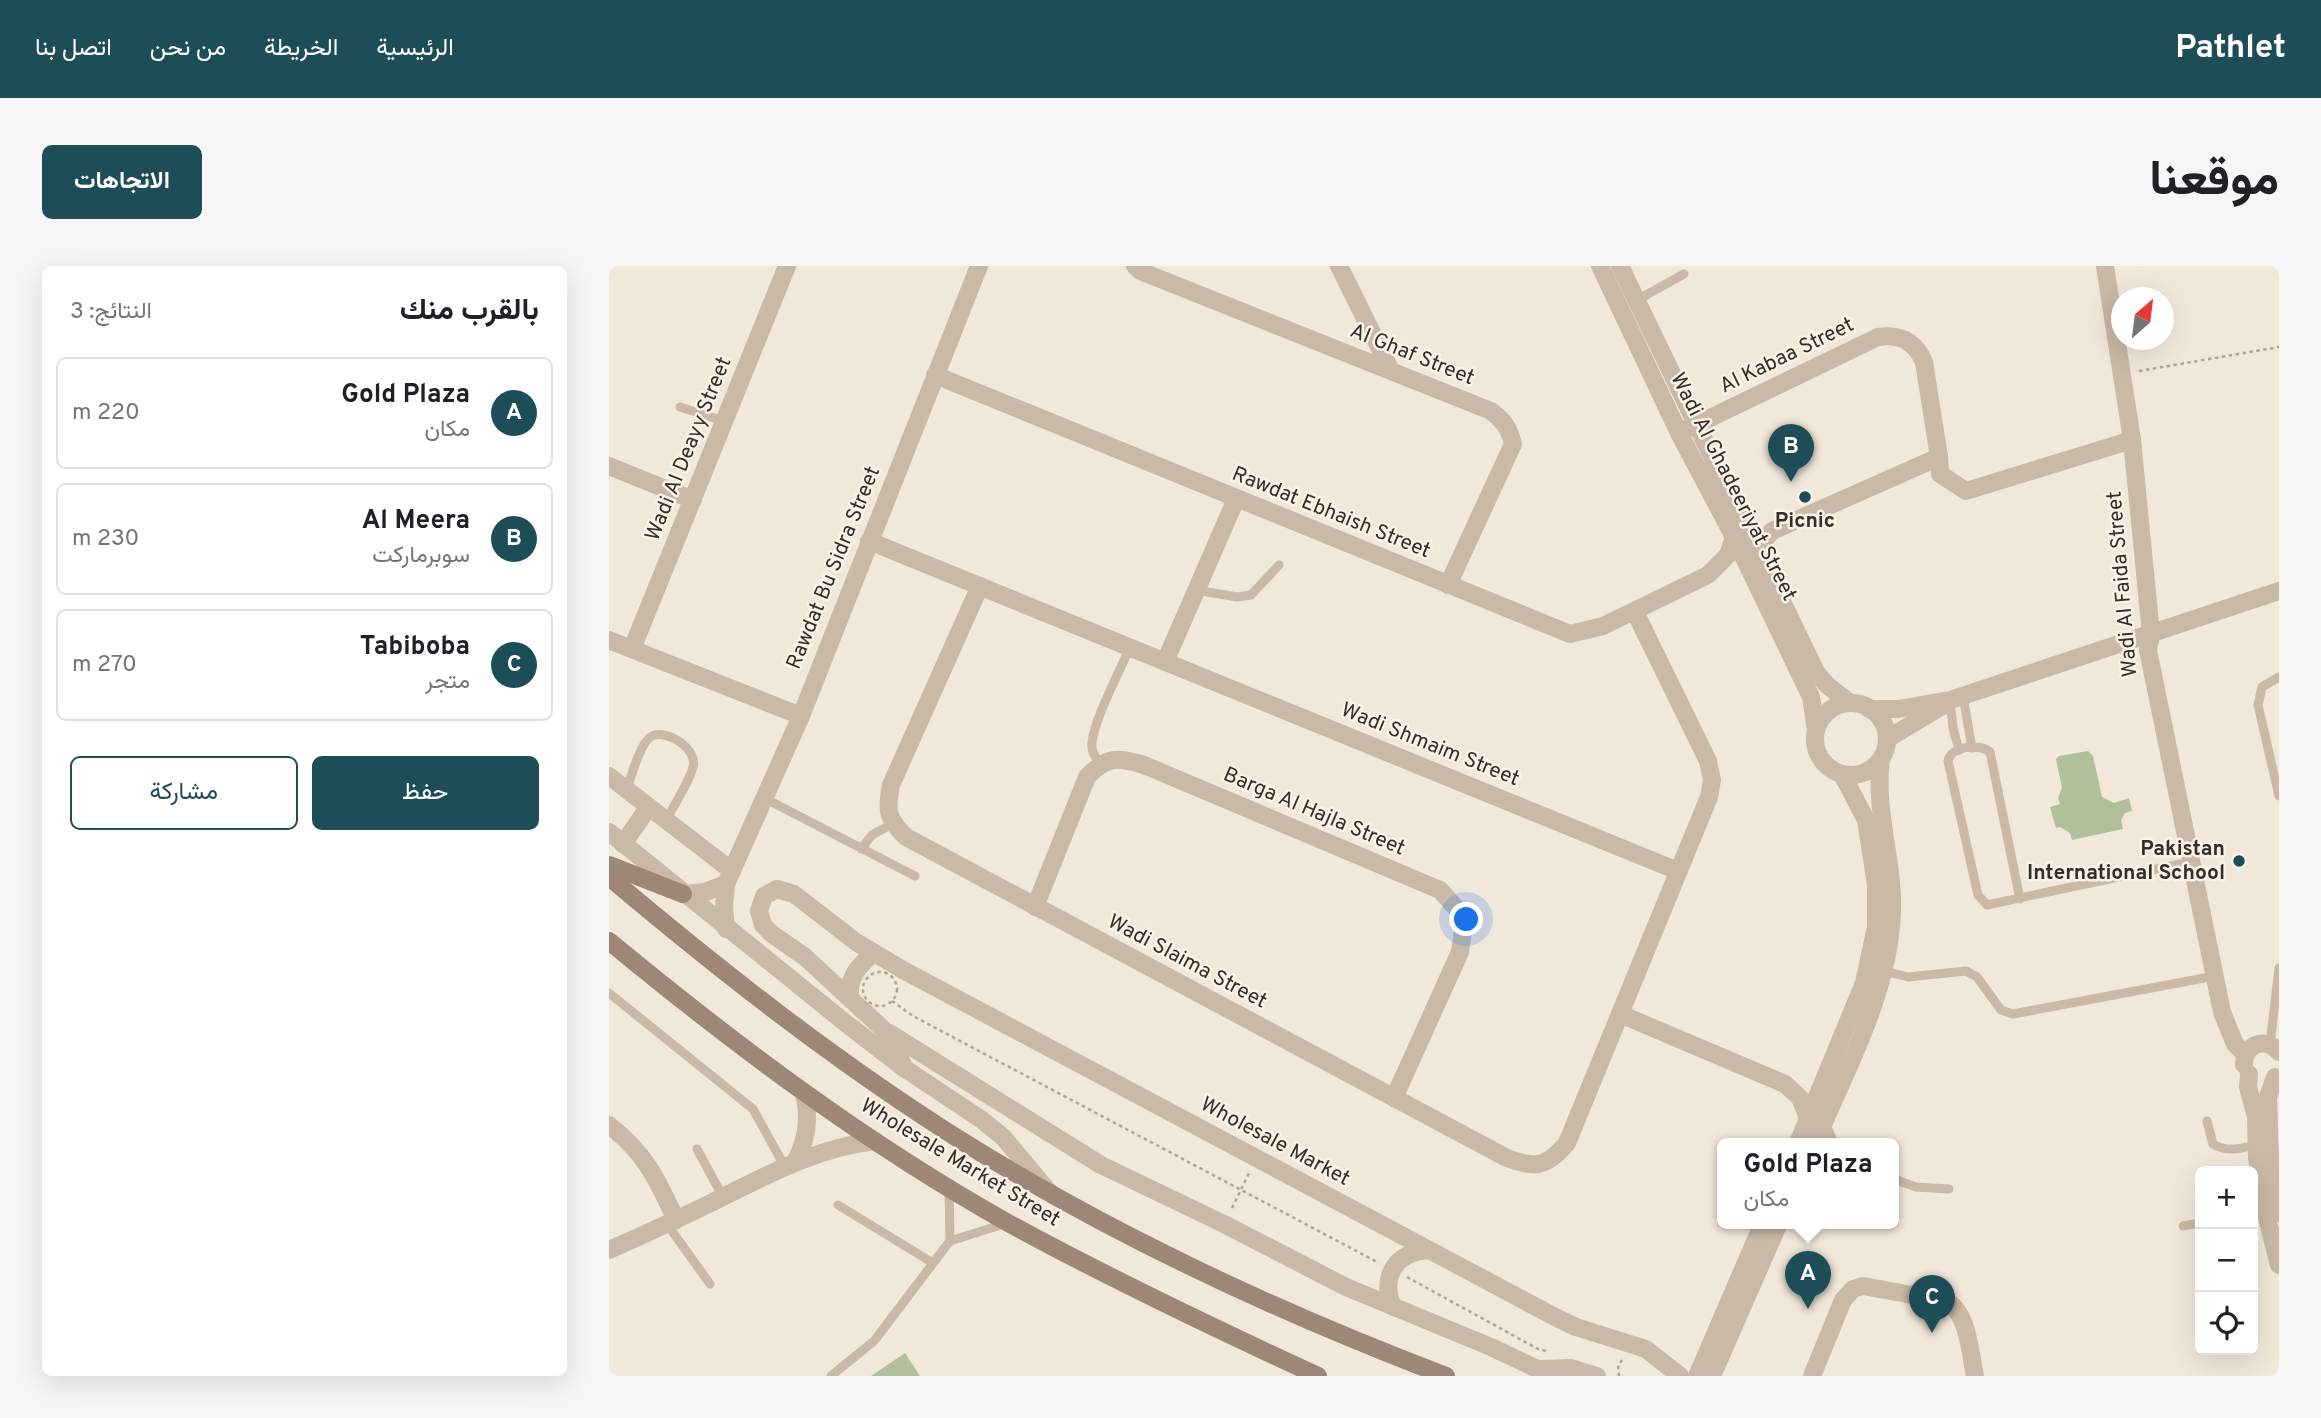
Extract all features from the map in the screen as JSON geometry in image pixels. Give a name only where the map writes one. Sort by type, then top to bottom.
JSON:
[{"type":"main road","points":[[609,865],[683,894]]},
{"type":"main road","name":"Wholesale Market Street","points":[[609,877],[685,941],[837,1057],[967,1144],[1049,1192],[1271,1304],[1363,1345],[1445,1376]]},
{"type":"main road","name":"Wholesale Market Street","points":[[609,941],[706,1020],[804,1093],[949,1187],[1009,1223],[1178,1312],[1317,1376]]},
{"type":"street","name":"Wadi Al Deayy Street","points":[[632,649],[787,266]]},
{"type":"street","name":"Rawdat Bu Sidra Street","points":[[726,929],[724,907],[729,877],[801,716],[979,266]]},
{"type":"street","name":"Al Ghaf Street","points":[[1135,266],[1140,271],[1491,411],[1510,429],[1513,444],[1448,585]]},
{"type":"street","points":[[1339,266],[1391,371]]},
{"type":"street","name":"Wadi Al Ghadeeriyat Street","points":[[1600,266],[1755,550],[1816,672],[1850,704]]},
{"type":"street","name":"Wadi Al Ghadeeriyat Street","points":[[1620,266],[1637,300],[1687,429],[1734,537],[1811,696],[1816,730]]},
{"type":"street","name":"Wadi Al Faida Street","points":[[2105,266],[2131,440],[2151,634],[2148,650],[2215,976],[2229,1033],[2245,1054]]},
{"type":"street","name":"Al Kabaa Street","points":[[1687,429],[1878,337],[1889,335],[1901,337],[1919,351],[1924,362],[1940,457],[1940,474],[1966,491],[2131,440]]},
{"type":"street","name":"Rawdat Ebhaish Street","points":[[935,375],[1570,634],[1603,626],[1708,575],[1728,555],[1734,537]]},
{"type":"street","points":[[1755,550],[1766,536],[1779,528],[1940,457]]},
{"type":"street","points":[[609,466],[693,500]]},
{"type":"street","points":[[1165,662],[1236,499]]},
{"type":"street","name":"Wadi Shmaim Street","points":[[869,541],[1678,871]]},
{"type":"street","name":"Rawdat Ebhaish Street","points":[[1708,575],[1736,574],[1754,580]]},
{"type":"street","points":[[892,824],[887,806],[891,785],[980,586]]},
{"type":"street","points":[[1881,759],[1864,773],[1842,774],[1828,766],[1818,754],[1816,730],[1829,711],[1850,704],[1869,709],[1898,709],[1957,698],[2279,591]]},
{"type":"street","name":"Wadi Slaima Street","points":[[892,824],[906,837],[1505,1157],[1522,1164],[1539,1165],[1554,1159],[1567,1143],[1709,797],[1712,780],[1708,761],[1635,612]]},
{"type":"street","points":[[609,640],[801,716]]},
{"type":"street","points":[[1887,739],[1957,698]]},
{"type":"street","points":[[1802,1138],[1816,1119],[1878,994],[1891,933],[1891,869],[1880,802],[1881,759],[1887,739],[1880,718],[1869,709]]},
{"type":"street","name":"Barga Al Hajla Street","points":[[1100,763],[1122,758],[1145,765],[1440,890],[1455,904],[1465,918],[1460,951],[1394,1098]]},
{"type":"street","points":[[1035,907],[1087,777],[1100,763]]},
{"type":"street","points":[[1815,1138],[1816,1119],[1825,1079],[1864,983],[1875,927],[1876,886],[1866,820],[1842,774]]},
{"type":"street","points":[[609,776],[666,821],[729,877],[705,892],[683,894]]},
{"type":"street","points":[[623,844],[648,808]]},
{"type":"street","name":"Wholesale Market Street","points":[[609,832],[726,929],[904,1068],[1003,1138],[1049,1192]]},
{"type":"street","name":"Wholesale Market","points":[[904,1068],[897,1050],[883,1029],[805,957],[763,925],[759,911],[764,897],[777,889],[794,894],[874,953],[1557,1318],[1576,1327],[1646,1349],[1659,1368],[1680,1376]]},
{"type":"street","points":[[850,999],[849,989],[853,974],[862,962],[874,953]]},
{"type":"street","points":[[1620,1014],[1785,1084],[1805,1086],[1825,1079]]},
{"type":"street","name":"Wholesale Market Street","points":[[883,1029],[1002,1106],[1101,1165],[1224,1223],[1308,1269],[1546,1373]]},
{"type":"street","points":[[2276,1049],[2258,1043],[2248,1049],[2244,1065],[2249,1074],[2259,1080],[2277,1074]]},
{"type":"street","points":[[2249,1074],[2248,1087],[2256,1116],[2261,1194],[2279,1265]]},
{"type":"street","points":[[2266,1211],[2271,1180],[2268,1097],[2277,1074]]},
{"type":"street","points":[[1785,1084],[1816,1119]]},
{"type":"street","points":[[790,1164],[804,1145],[808,1128],[804,1093]]},
{"type":"street","name":"Wholesale Market Street","points":[[955,1102],[1002,1106]]},
{"type":"street","points":[[609,1125],[647,1161],[671,1222]]},
{"type":"street","points":[[609,1250],[790,1164],[835,1148],[876,1141]]},
{"type":"street","points":[[1697,1376],[1760,1229]]},
{"type":"street","points":[[1712,1376],[1776,1229]]},
{"type":"street","points":[[1393,1307],[1388,1286],[1393,1269],[1414,1251],[1429,1250]]},
{"type":"street","points":[[1812,1376],[1843,1300],[1853,1289],[1863,1286],[1945,1301],[1955,1307],[1962,1317],[1975,1376]]},
{"type":"street","points":[[1546,1373],[1571,1368],[1597,1376]]},
{"type":"lane","points":[[1637,300],[1684,274]]},
{"type":"lane","points":[[680,407],[725,421]]},
{"type":"lane","points":[[1196,590],[1237,597],[1251,595],[1279,565]]},
{"type":"lane","points":[[1100,763],[1093,754],[1091,744],[1095,727],[1130,648]]},
{"type":"lane","points":[[2279,677],[2262,687],[2259,705],[2279,796]]},
{"type":"lane","points":[[1957,698],[1972,748]]},
{"type":"lane","points":[[1957,698],[1953,728],[1959,750]]},
{"type":"lane","points":[[627,790],[643,746],[651,736],[662,734],[688,747],[693,755],[693,766],[666,821]]},
{"type":"lane","points":[[2020,899],[1990,752],[1980,747],[1952,752],[1948,761],[1980,899],[1987,905],[1992,905],[2020,899],[2180,864]]},
{"type":"lane","points":[[764,798],[915,876]]},
{"type":"lane","points":[[861,849],[872,835],[892,824]]},
{"type":"lane","points":[[2276,1049],[2279,968]]},
{"type":"lane","points":[[1884,971],[1908,977],[1966,971],[1977,977],[2001,1010],[2013,1014],[2215,976]]},
{"type":"lane","points":[[609,993],[753,1109],[790,1164]]},
{"type":"lane","points":[[2269,1104],[2279,1126]]},
{"type":"lane","points":[[1816,1119],[1830,1138]]},
{"type":"lane","points":[[2207,1121],[2213,1144],[2220,1148],[2232,1150],[2256,1145]]},
{"type":"lane","points":[[697,1149],[723,1197]]},
{"type":"lane","points":[[1899,1181],[1916,1186],[1948,1189]]},
{"type":"lane","points":[[949,1187],[950,1241]]},
{"type":"lane","points":[[838,1205],[933,1263]]},
{"type":"lane","points":[[671,1222],[710,1284]]},
{"type":"lane","points":[[831,1376],[874,1341],[950,1241],[1009,1223]]},
{"type":"lane","points":[[2183,1226],[2195,1224]]},
{"type":"path","points":[[2122,374],[2279,347]]},
{"type":"path","points":[[870,974],[889,974],[895,981],[896,995],[892,1001],[879,1006],[865,998],[864,981],[870,974]]},
{"type":"path","points":[[892,1001],[913,1017],[1548,1352]]},
{"type":"path","points":[[1224,1223],[1256,1158]]},
{"type":"green space","points":[[2088,751],[2093,756],[2102,797],[2114,803],[2129,798],[2132,811],[2125,813],[2121,820],[2123,829],[2072,840],[2070,833],[2060,827],[2056,828],[2050,807],[2060,804],[2058,798],[2062,788],[2056,759],[2059,756]]},
{"type":"green space","points":[[905,1353],[920,1376],[871,1376]]},
{"type":"place","name":"Al Meera","points":[[1791,482]]},
{"type":"place","name":"Picnic","points":[[1805,497]]},
{"type":"place","name":"Pakistan International School","points":[[2239,861]]},
{"type":"place","name":"Gold Plaza","points":[[1808,1309]]},
{"type":"place","name":"Tabiboba","points":[[1932,1333]]}]
